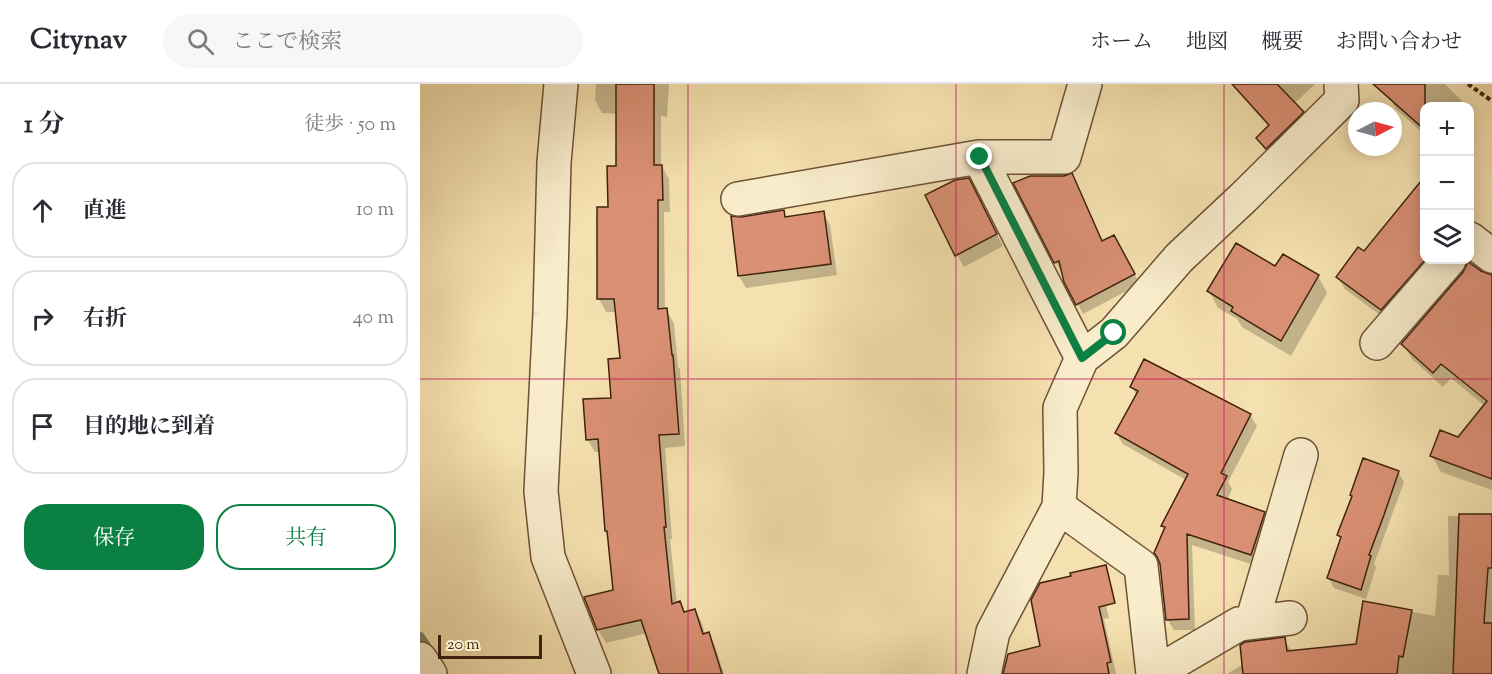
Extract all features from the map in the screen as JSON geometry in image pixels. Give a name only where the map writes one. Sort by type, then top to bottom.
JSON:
[{"type":"street","points":[[561,84],[554,162],[541,492],[548,557],[594,674]]},
{"type":"street","points":[[738,199],[980,157],[1064,157],[1085,84]]},
{"type":"street","points":[[984,674],[993,632],[1059,507],[1060,408],[1082,358],[1114,333],[1179,258],[1342,100],[1341,84]]},
{"type":"street","points":[[980,157],[1082,358]]},
{"type":"street","points":[[1474,242],[1492,256]]},
{"type":"street","points":[[1377,343],[1446,264]]},
{"type":"street","points":[[1252,622],[1301,455]]},
{"type":"street","points":[[1059,507],[1141,566],[1154,674],[1239,624],[1290,618]]},
{"type":"street","points":[[420,659],[430,674]]},
{"type":"path","points":[[1468,84],[1492,101]]},
{"type":"building","points":[[616,84],[654,84],[654,165],[662,165],[663,200],[658,200],[658,309],[667,308],[679,434],[659,435],[666,527],[664,527],[672,604],[680,601],[684,612],[695,609],[703,634],[709,632],[722,674],[659,674],[641,620],[597,630],[584,597],[613,590],[607,531],[605,531],[598,439],[586,440],[583,399],[611,398],[608,359],[620,358],[614,299],[597,299],[597,207],[608,207],[607,166],[616,166]]},
{"type":"building","points":[[1232,84],[1277,84],[1304,112],[1266,149],[1256,138],[1269,125]]},
{"type":"building","points":[[1373,84],[1425,84],[1425,102],[1420,102],[1420,126],[1402,110],[1402,102],[1393,102]]},
{"type":"building","points":[[1072,173],[1102,241],[1114,235],[1135,274],[1076,305],[1064,282],[1059,261],[1054,263],[1013,183],[1030,176],[1064,176]]},
{"type":"building","points":[[969,178],[997,234],[955,256],[925,195],[955,180]]},
{"type":"building","points":[[1420,182],[1421,264],[1381,310],[1336,277],[1358,247],[1364,251]]},
{"type":"building","points":[[784,210],[785,217],[824,211],[831,264],[738,276],[731,216],[741,217]]},
{"type":"building","points":[[1236,243],[1275,266],[1283,254],[1319,275],[1281,341],[1231,311],[1233,307],[1207,291]]},
{"type":"building","points":[[1467,264],[1471,264],[1492,275],[1492,479],[1430,456],[1440,430],[1458,437],[1487,401],[1441,364],[1433,373],[1401,344],[1463,272]]},
{"type":"building","points":[[1144,359],[1251,414],[1221,473],[1227,476],[1217,495],[1265,512],[1251,555],[1187,534],[1189,619],[1166,620],[1160,564],[1154,553],[1165,527],[1161,526],[1188,474],[1115,433],[1138,391],[1130,387]]},
{"type":"building","points":[[1363,458],[1399,471],[1369,555],[1371,556],[1361,590],[1327,578],[1341,537],[1337,535]]},
{"type":"building","points":[[1459,514],[1492,514],[1492,568],[1488,568],[1484,623],[1492,623],[1492,674],[1453,674]]},
{"type":"building","points":[[1106,565],[1115,603],[1099,607],[1111,662],[1107,663],[1109,674],[1003,674],[1008,654],[1040,646],[1031,600],[1040,583]]},
{"type":"building","points":[[1363,601],[1412,610],[1403,657],[1399,656],[1397,674],[1243,674],[1240,645],[1245,642],[1285,637],[1287,651],[1356,644]]},
{"type":"waterway","points":[[420,637],[431,654]]},
{"type":"route","points":[[980,157],[1082,358],[1114,333]]}]
